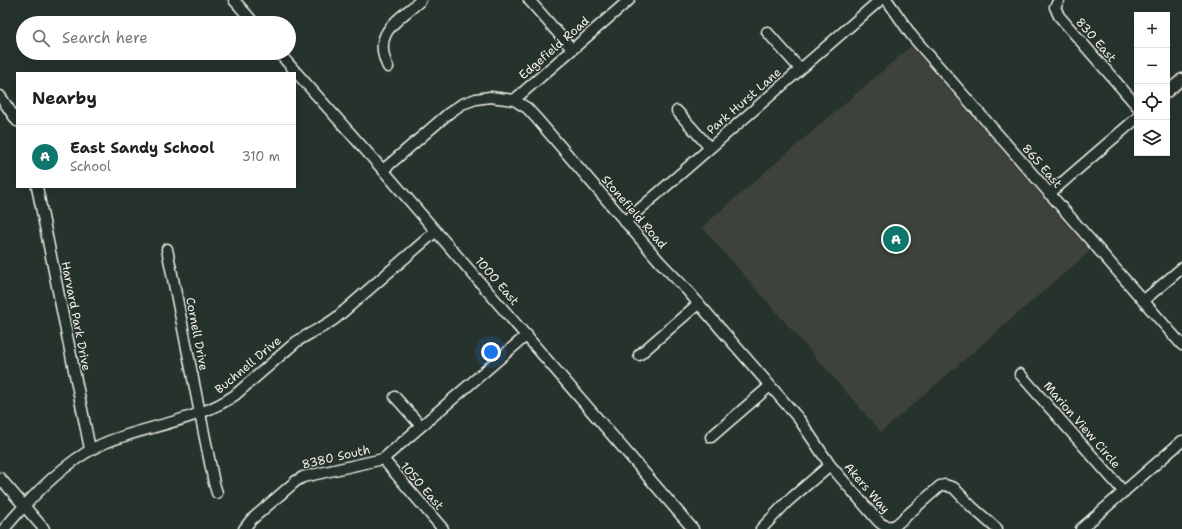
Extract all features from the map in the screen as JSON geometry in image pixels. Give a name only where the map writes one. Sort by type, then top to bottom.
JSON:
[{"type":"street","points":[[234,0],[248,16]]},
{"type":"street","points":[[388,67],[382,51],[382,43],[385,35],[390,27],[421,0]]},
{"type":"street","points":[[529,0],[572,50]]},
{"type":"street","name":"Edgefield Road","points":[[514,100],[629,0]]},
{"type":"street","name":"Park Hurst Lane","points":[[625,222],[880,0]]},
{"type":"street","name":"865 East","points":[[886,0],[912,36],[1182,345]]},
{"type":"street","name":"830 East","points":[[1057,3],[1059,16],[1062,20],[1134,103]]},
{"type":"street","points":[[767,32],[800,69]]},
{"type":"street","name":"1000 East","points":[[286,60],[527,335],[693,529]]},
{"type":"street","points":[[1170,89],[1182,79]]},
{"type":"street","points":[[0,97],[16,120]]},
{"type":"street","name":"Stonefield Road","points":[[383,170],[449,113],[462,104],[476,99],[490,97],[514,100],[527,108],[625,222],[799,419],[830,465]]},
{"type":"street","points":[[677,110],[710,148]]},
{"type":"street","points":[[1049,194],[1135,120]]},
{"type":"street","name":"Harvard Park Drive","points":[[37,188],[90,450]]},
{"type":"street","name":"Buchnell Drive","points":[[4,529],[24,505],[72,462],[90,450],[108,441],[199,413],[225,403],[296,342],[306,335],[327,325],[336,318],[436,231]]},
{"type":"street","name":"Cornell Drive","points":[[167,249],[199,413],[217,493]]},
{"type":"street","points":[[1143,301],[1182,268]]},
{"type":"street","points":[[639,355],[698,304]]},
{"type":"street","points":[[383,459],[527,335]]},
{"type":"street","name":"Marion View Circle","points":[[1020,374],[1124,492]]},
{"type":"street","points":[[711,437],[770,386]]},
{"type":"street","points":[[395,397],[421,426]]},
{"type":"street","points":[[1081,529],[1182,441]]},
{"type":"street","name":"8380 South","points":[[244,529],[257,515],[296,481],[303,477],[383,459]]},
{"type":"street","name":"1050 East","points":[[383,459],[443,529]]},
{"type":"street","points":[[762,529],[788,501],[830,465]]},
{"type":"street","name":"Akers Way","points":[[830,465],[878,521],[886,526],[892,527],[896,525],[940,486],[945,485],[954,488],[972,507],[997,529]]},
{"type":"street","points":[[0,478],[44,529]]},
{"type":"shaded area","points":[[911,46],[1090,251],[881,432],[702,227]]},
{"type":"place","name":"East Sandy School","points":[[896,239]]}]
